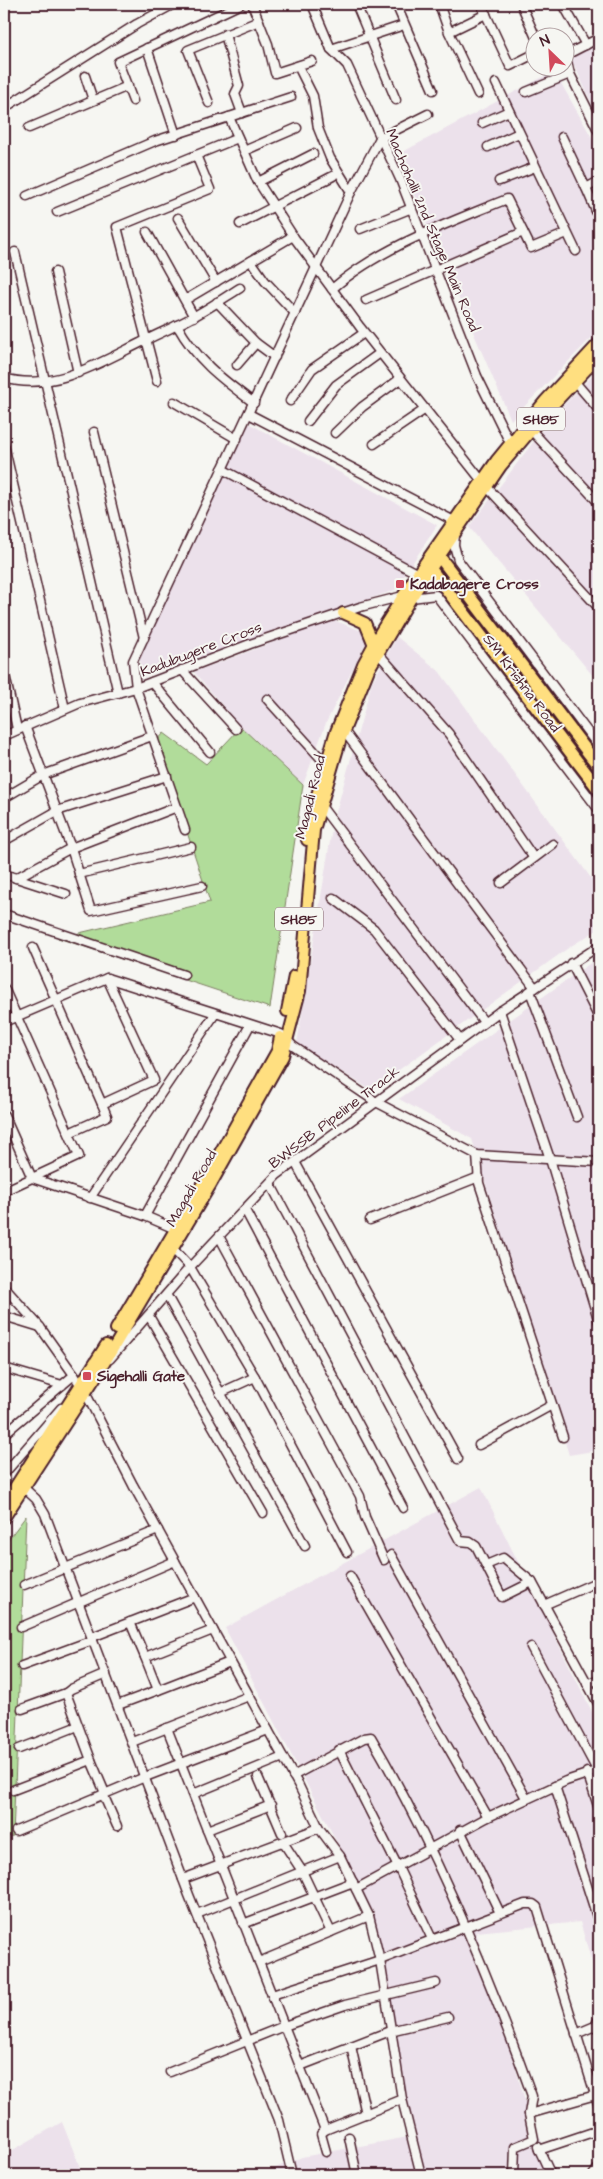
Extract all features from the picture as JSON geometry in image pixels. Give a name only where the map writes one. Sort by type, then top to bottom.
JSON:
[{"type":"highway","name":"SM Krishna Road","points":[[439,556],[599,767]]},
{"type":"highway","name":"SM Krishna Road","points":[[430,568],[599,790]]},
{"type":"main road","name":"Magadi Road","points":[[407,597],[455,533],[510,443],[599,343]]},
{"type":"main road","name":"Magadi Road","points":[[284,1037],[293,988],[308,826],[326,764],[363,664],[376,649],[407,597],[418,574],[454,522],[531,430],[599,356]]},
{"type":"main road","points":[[343,613],[365,623],[376,649]]},
{"type":"main road","name":"Magadi Road","points":[[4,1504],[83,1389],[98,1372],[179,1230],[284,1037],[300,991],[314,830],[341,727]]},
{"type":"main road","name":"Magadi Road","points":[[4,1518],[170,1246]]},
{"type":"street","points":[[4,108],[137,24],[174,4]]},
{"type":"street","points":[[133,101],[118,62],[241,4]]},
{"type":"street","points":[[252,4],[275,73],[312,61]]},
{"type":"street","name":"Machohalli 2nd Stage Main Road","points":[[312,4],[331,49],[347,65],[412,208],[477,376],[510,443]]},
{"type":"street","points":[[356,4],[396,100]]},
{"type":"street","points":[[396,4],[433,90]]},
{"type":"street","points":[[438,4],[478,94]]},
{"type":"street","points":[[481,4],[510,66],[526,57]]},
{"type":"street","points":[[520,4],[531,28]]},
{"type":"street","points":[[563,4],[586,44]]},
{"type":"street","points":[[449,32],[486,14]]},
{"type":"street","points":[[209,103],[188,50],[259,21]]},
{"type":"street","points":[[331,49],[404,25]]},
{"type":"street","points":[[225,34],[240,86],[235,94],[242,113]]},
{"type":"street","points":[[576,50],[599,38]]},
{"type":"street","points":[[147,48],[176,134]]},
{"type":"street","points":[[298,66],[313,96],[318,128],[330,158],[351,192]]},
{"type":"street","points":[[85,76],[93,100]]},
{"type":"street","points":[[526,92],[560,78]]},
{"type":"street","points":[[572,78],[599,132]]},
{"type":"street","points":[[496,83],[566,234],[576,251]]},
{"type":"street","points":[[29,128],[128,86]]},
{"type":"street","points":[[26,196],[145,145],[291,97]]},
{"type":"street","points":[[482,123],[509,111]]},
{"type":"street","points":[[184,830],[136,688],[133,661],[351,192],[380,138],[428,114]]},
{"type":"street","points":[[229,117],[258,182],[292,236],[364,333],[484,484],[599,608]]},
{"type":"street","points":[[244,151],[297,128]]},
{"type":"street","points":[[488,147],[519,133]]},
{"type":"street","points":[[562,137],[599,218]]},
{"type":"street","points":[[57,212],[238,138]]},
{"type":"street","points":[[258,182],[313,154]]},
{"type":"street","points":[[157,381],[117,227],[210,189],[196,155]]},
{"type":"street","points":[[499,181],[535,167]]},
{"type":"street","points":[[240,224],[333,176]]},
{"type":"street","points":[[586,188],[599,181]]},
{"type":"street","points":[[332,289],[350,274],[422,234],[508,199],[530,248],[566,234]]},
{"type":"street","points":[[360,229],[412,208]]},
{"type":"street","points":[[178,218],[216,282]]},
{"type":"street","points":[[147,232],[194,317]]},
{"type":"street","points":[[366,300],[523,232]]},
{"type":"street","points":[[185,300],[292,236]]},
{"type":"street","points":[[15,252],[118,693]]},
{"type":"street","points":[[251,260],[265,281],[295,313]]},
{"type":"street","points":[[55,272],[78,373]]},
{"type":"street","points":[[4,378],[21,383],[45,382],[78,373],[115,357],[194,317],[240,288]]},
{"type":"street","points":[[216,302],[256,342],[275,357]]},
{"type":"street","points":[[177,325],[187,344],[201,361],[254,403]]},
{"type":"street","points":[[290,401],[312,369],[364,333]]},
{"type":"street","points":[[237,365],[256,342]]},
{"type":"street","points":[[308,421],[336,385],[380,353]]},
{"type":"street","points":[[335,433],[362,407],[400,379]]},
{"type":"street","points":[[575,382],[599,410]]},
{"type":"street","points":[[174,402],[237,439]]},
{"type":"street","points":[[374,444],[424,410]]},
{"type":"street","points":[[249,414],[454,522]]},
{"type":"street","points":[[531,430],[599,503]]},
{"type":"street","points":[[94,432],[144,638]]},
{"type":"street","points":[[4,445],[64,709]]},
{"type":"street","points":[[222,469],[418,574]]},
{"type":"street","name":"SM Krishna Road","points":[[455,533],[454,545],[458,560],[599,747]]},
{"type":"street","name":"SM Krishna Road","points":[[407,597],[436,595],[599,810]]},
{"type":"street","name":"Kadubugere Cross","points":[[4,736],[64,709],[136,688],[250,644],[382,600],[407,597]]},
{"type":"street","points":[[376,649],[449,734],[533,857]]},
{"type":"street","points":[[182,670],[236,729]]},
{"type":"street","points":[[4,671],[17,729]]},
{"type":"street","points":[[152,682],[210,752]]},
{"type":"street","points":[[267,699],[326,764]]},
{"type":"street","points":[[25,726],[71,848],[91,911],[202,886]]},
{"type":"street","points":[[341,727],[533,990],[577,1117]]},
{"type":"street","points":[[4,798],[43,774],[152,736]]},
{"type":"street","points":[[4,841],[58,812],[167,776]]},
{"type":"street","points":[[321,806],[484,1022]]},
{"type":"street","points":[[16,878],[71,848],[177,807]]},
{"type":"street","points":[[501,883],[533,857],[553,844]]},
{"type":"street","points":[[79,874],[191,847]]},
{"type":"street","points":[[4,874],[66,894]]},
{"type":"street","points":[[333,898],[374,928],[460,1040]]},
{"type":"street","points":[[4,914],[184,975]]},
{"type":"street","name":"BWSSB Pipeline Track","points":[[98,1372],[167,1296],[190,1267],[220,1238],[270,1183],[295,1162],[484,1022],[599,946]]},
{"type":"street","points":[[33,948],[107,1116],[69,1133]]},
{"type":"street","points":[[571,964],[599,1018]]},
{"type":"street","points":[[102,1104],[154,1080],[107,978]]},
{"type":"street","points":[[4,1022],[107,978],[284,1037],[293,1046],[376,1102],[477,1154],[599,1162]]},
{"type":"street","points":[[4,988],[79,1156],[4,1191]]},
{"type":"street","points":[[500,1011],[550,1160],[599,1322]]},
{"type":"street","points":[[90,1198],[215,1014]]},
{"type":"street","points":[[145,1216],[250,1026]]},
{"type":"street","points":[[4,1115],[32,1178],[145,1216],[179,1230]]},
{"type":"street","points":[[477,1154],[479,1177],[563,1438]]},
{"type":"street","points":[[295,1162],[458,1458]]},
{"type":"street","points":[[370,1220],[479,1177]]},
{"type":"street","points":[[270,1183],[460,1541],[470,1542],[476,1546],[502,1597],[532,1582]]},
{"type":"street","points":[[246,1210],[403,1508]]},
{"type":"street","points":[[220,1238],[360,1496],[365,1517],[526,1798]]},
{"type":"street","points":[[170,1246],[190,1267],[255,1377],[347,1552]]},
{"type":"street","points":[[4,1287],[40,1327],[83,1389],[283,1757],[319,1828],[340,1856],[355,1886],[368,1916],[380,1960],[402,2099],[420,2175]]},
{"type":"street","points":[[167,1296],[305,1546]]},
{"type":"street","points":[[4,1316],[40,1327]]},
{"type":"street","points":[[149,1316],[263,1513]]},
{"type":"street","points":[[4,1368],[62,1386]]},
{"type":"street","points":[[4,1434],[74,1376]]},
{"type":"street","points":[[220,1393],[255,1377]]},
{"type":"street","points":[[4,1474],[83,1389]]},
{"type":"street","points":[[479,1445],[552,1405]]},
{"type":"street","points":[[4,1423],[12,1426]]},
{"type":"street","points":[[23,1487],[36,1500],[45,1514],[183,1879],[279,2120],[292,2175]]},
{"type":"street","points":[[24,1585],[158,1530]]},
{"type":"street","points":[[486,1565],[503,1558],[532,1582],[599,1705]]},
{"type":"street","points":[[21,1627],[175,1561]]},
{"type":"street","points":[[350,1576],[488,1816]]},
{"type":"street","points":[[544,1605],[599,1581]]},
{"type":"street","points":[[22,1666],[195,1597]]},
{"type":"street","points":[[130,1622],[158,1690]]},
{"type":"street","points":[[144,1657],[213,1630]]},
{"type":"street","points":[[244,1924],[313,1897],[355,1886],[398,1866],[488,1816],[587,1772],[598,1770],[531,1648]]},
{"type":"street","points":[[118,1705],[230,1662]]},
{"type":"street","points":[[22,1709],[66,1693],[70,1688],[106,1674]]},
{"type":"street","points":[[587,1684],[599,1679]]},
{"type":"street","points":[[66,1693],[117,1826]]},
{"type":"street","points":[[132,1742],[249,1696]]},
{"type":"street","points":[[19,1749],[78,1726]]},
{"type":"street","points":[[167,1728],[325,2130]]},
{"type":"street","points":[[16,1831],[145,1777],[268,1730]]},
{"type":"street","points":[[293,1776],[339,1750],[364,1738],[371,1737],[409,1805],[466,1926],[532,2096],[529,2114],[534,2138],[551,2175]]},
{"type":"street","points":[[339,1750],[398,1866],[432,1939]]},
{"type":"street","points":[[193,1794],[283,1757]]},
{"type":"street","points":[[13,1790],[91,1760]]},
{"type":"street","points":[[587,1772],[599,1809]]},
{"type":"street","points":[[258,1777],[282,1833]]},
{"type":"street","points":[[555,1786],[599,1923]]},
{"type":"street","points":[[207,1830],[271,1806]]},
{"type":"street","points":[[183,1879],[220,1863],[284,1842],[319,1828]]},
{"type":"street","points":[[460,1830],[500,1913]]},
{"type":"street","points":[[284,1842],[302,1871],[331,1932]]},
{"type":"street","points":[[197,1914],[340,1856]]},
{"type":"street","points":[[272,1995],[380,1960],[525,1904],[533,1904],[537,1907],[576,2034],[598,2094],[599,2107]]},
{"type":"street","points":[[259,1962],[368,1916]]},
{"type":"street","points":[[170,2072],[284,2026],[385,1994],[436,1983]]},
{"type":"street","points":[[300,2066],[390,2031],[448,2017]]},
{"type":"street","points":[[576,2034],[595,2026],[599,2019]]},
{"type":"street","points":[[351,2046],[366,2114]]},
{"type":"street","points":[[529,2114],[598,2094]]},
{"type":"street","points":[[326,2152],[321,2134],[325,2130],[402,2099]]},
{"type":"street","points":[[539,2150],[599,2130]]},
{"type":"street","points":[[349,2137],[357,2175]]},
{"type":"street","points":[[514,2175],[515,2147],[534,2138]]},
{"type":"street","points":[[592,2175],[599,2168]]},
{"type":"shaded area","points":[[599,43],[599,119],[576,69],[576,55]]},
{"type":"shaded area","points":[[541,78],[558,78],[599,150],[599,330],[511,420],[397,155]]},
{"type":"shaded area","points":[[599,369],[599,683],[469,527],[552,417]]},
{"type":"shaded area","points":[[248,423],[437,525],[395,590],[140,678],[140,657]]},
{"type":"shaded area","points":[[333,620],[370,634],[326,723],[303,785],[241,727],[194,672]]},
{"type":"shaded area","points":[[397,637],[439,671],[599,889],[599,929],[571,946],[371,1090],[297,1044],[333,823],[372,682]]},
{"type":"shaded area","points":[[599,957],[599,1450],[569,1455],[472,1139],[399,1099]]},
{"type":"shaded area","points":[[481,1487],[599,1726],[599,1986],[580,1922],[476,1932],[529,2114],[557,2175],[258,2175],[302,2157],[413,2136],[373,1911],[225,1628]]},
{"type":"shaded area","points":[[62,2122],[83,2175],[4,2175],[4,2155]]},
{"type":"green space","points":[[241,727],[303,785],[270,1008],[58,938],[210,902],[157,741],[164,733],[206,764]]},
{"type":"green space","points":[[26,1516],[13,1836],[4,1837],[4,1545]]},
{"type":"place","name":"Kadabagere Cross","points":[[400,584]]},
{"type":"place","name":"Sigehalli Gate","points":[[87,1376]]}]
